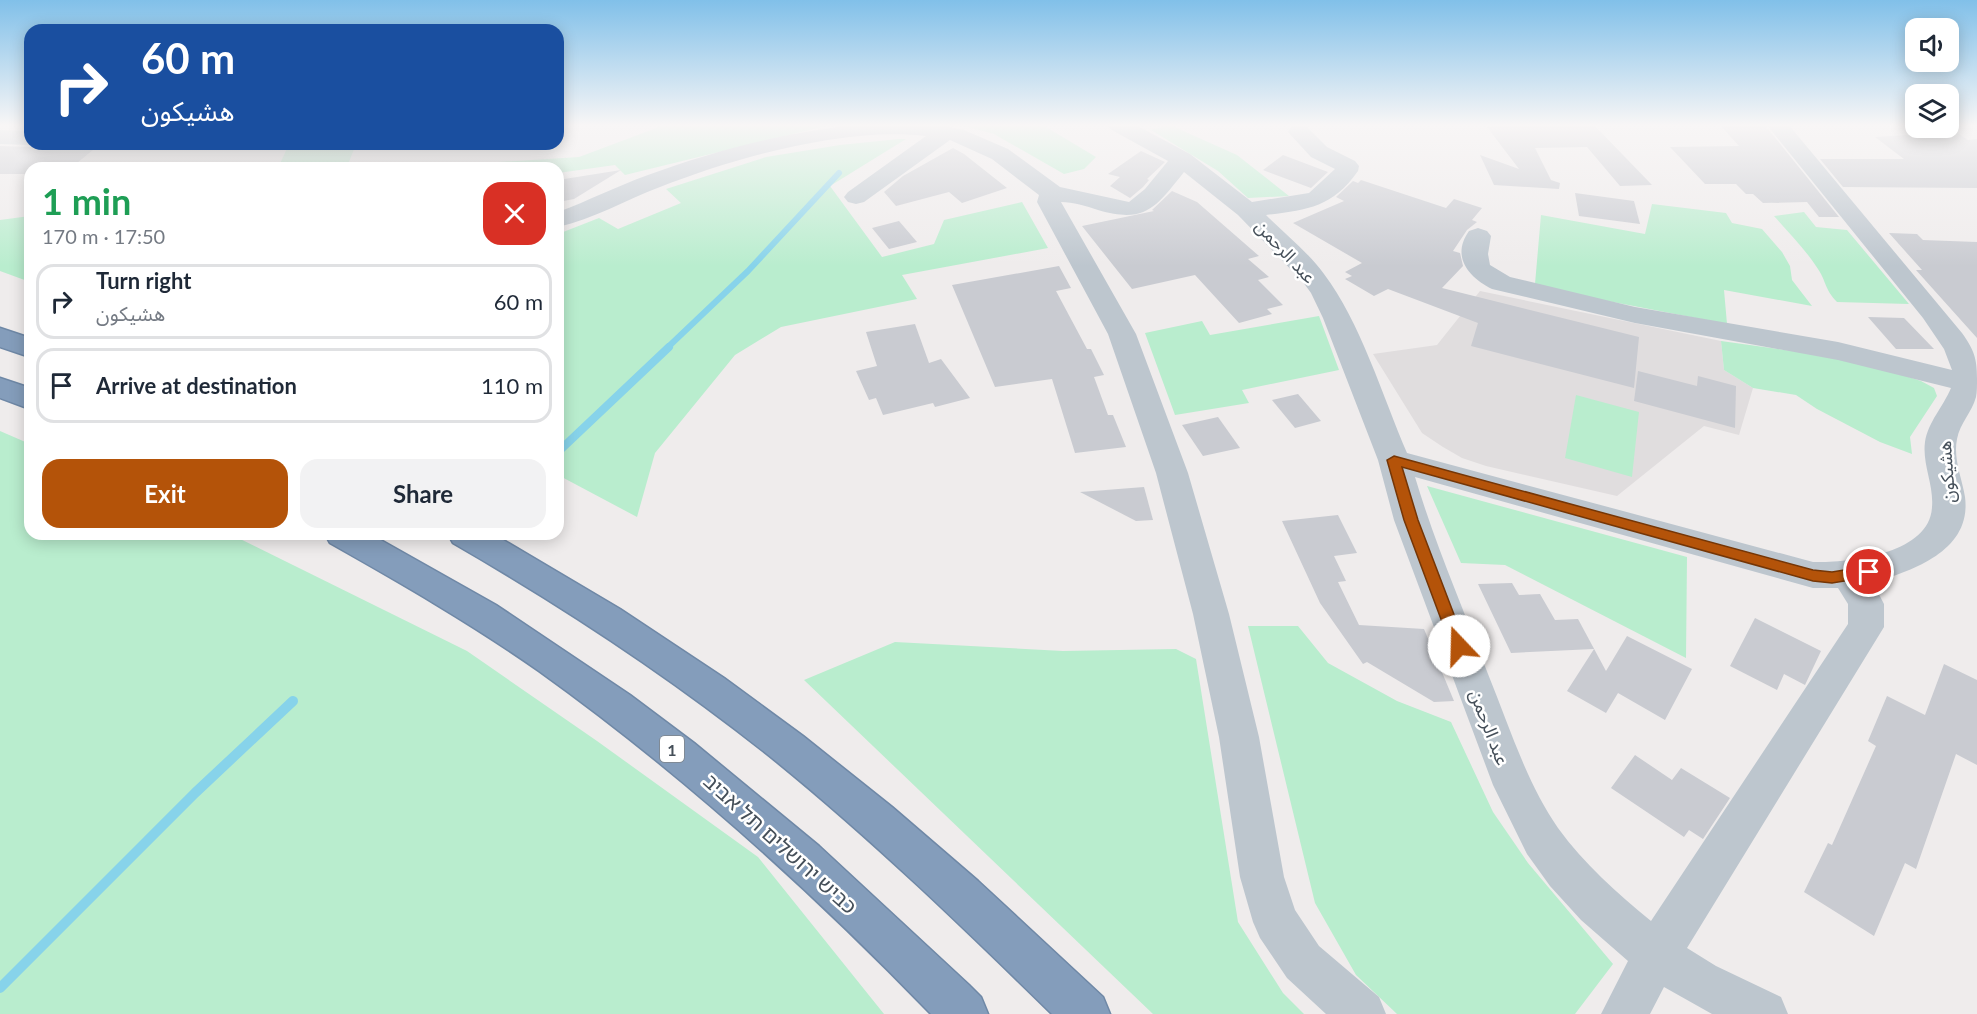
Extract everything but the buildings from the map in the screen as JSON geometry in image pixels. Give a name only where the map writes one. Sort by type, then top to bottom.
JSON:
[{"type":"highway","points":[[0,337],[24,346]]},
{"type":"highway","points":[[0,387],[24,397]]},
{"type":"highway","name":"כביש ירושלים תל אביב","points":[[353,540],[485,615],[585,682],[692,763],[808,863],[964,1014]]},
{"type":"highway","points":[[476,540],[536,573],[637,637],[746,715],[864,810],[999,929],[1086,1014]]},
{"type":"street","points":[[564,218],[655,180],[683,171]]},
{"type":"street","points":[[856,197],[892,171]]},
{"type":"street","points":[[1024,171],[1051,192],[1117,208],[1137,208],[1149,200],[1171,171]]},
{"type":"street","name":"عبد الرحمن","points":[[1198,171],[1247,210],[1313,277],[1337,318],[1394,460],[1415,531],[1507,772],[1524,809],[1542,840],[1565,870],[1597,905],[1656,955],[1700,983],[1764,1014]]},
{"type":"street","points":[[1247,210],[1301,203],[1317,198],[1346,171]]},
{"type":"street","points":[[1478,237],[1474,261],[1486,276],[1501,283],[1635,315],[1838,351],[1966,383],[1967,374],[1951,336],[1816,171]]},
{"type":"street","points":[[1051,192],[1049,202],[1122,334],[1172,473],[1218,644],[1246,771],[1262,877],[1276,922],[1303,962],[1362,1014]]},
{"type":"street","name":"هشيكون","points":[[1394,460],[1813,575],[1832,578],[1869,572],[1909,557],[1932,541],[1946,525],[1949,509],[1940,442],[1966,383]]},
{"type":"street","points":[[1625,1014],[1656,955],[1866,627],[1868,608],[1865,597],[1848,575]]},
{"type":"shaded area","points":[[1480,291],[1721,341],[1724,370],[1753,388],[1739,435],[1704,426],[1617,496],[1486,466],[1462,458],[1422,433],[1373,354],[1437,345]]},
{"type":"green space","points":[[621,171],[640,171],[625,175]]},
{"type":"green space","points":[[721,171],[854,171],[830,186],[882,257],[934,244],[944,220],[1022,202],[1048,248],[902,275],[917,299],[781,327],[735,355],[655,453],[637,517],[564,478],[564,232],[599,218],[618,229],[681,203],[666,189]]},
{"type":"green space","points":[[1218,171],[1258,171],[1289,196],[1248,198]]},
{"type":"green space","points":[[1652,204],[1726,213],[1732,223],[1762,229],[1782,252],[1790,266],[1792,280],[1812,306],[1724,290],[1727,324],[1561,292],[1535,284],[1541,215],[1645,234]]},
{"type":"green space","points":[[1804,212],[1816,227],[1847,230],[1909,304],[1837,302],[1813,262],[1774,216]]},
{"type":"green space","points":[[24,217],[24,280],[0,271],[0,220]]},
{"type":"green space","points":[[1319,316],[1339,370],[1242,390],[1249,403],[1175,415],[1145,333],[1202,321],[1210,335]]},
{"type":"green space","points":[[1721,341],[1813,354],[1885,369],[1921,381],[1934,388],[1937,396],[1910,437],[1912,454],[1880,442],[1817,409],[1796,395],[1753,388],[1724,370]]},
{"type":"green space","points":[[1576,395],[1639,412],[1632,477],[1565,458]]},
{"type":"green space","points":[[0,431],[24,441],[24,540],[242,540],[467,651],[758,857],[884,1014],[0,1014]]},
{"type":"green space","points":[[1427,486],[1687,557],[1686,658],[1505,565],[1461,563]]},
{"type":"green space","points":[[1248,626],[1298,626],[1328,663],[1397,701],[1451,722],[1493,812],[1528,863],[1613,964],[1575,1014],[1397,1014],[1356,975],[1315,903]]},
{"type":"green space","points":[[895,642],[1063,651],[1176,649],[1196,659],[1238,922],[1283,993],[1304,1014],[1153,1014],[804,680]]},
{"type":"waterway","points":[[667,348],[748,271],[839,173]]},
{"type":"waterway","points":[[564,446],[669,347]]},
{"type":"waterway","points":[[0,988],[195,793],[293,701]]},
{"type":"route","points":[[1459,646],[1411,520],[1394,460],[1813,575],[1832,578],[1869,572]]}]
